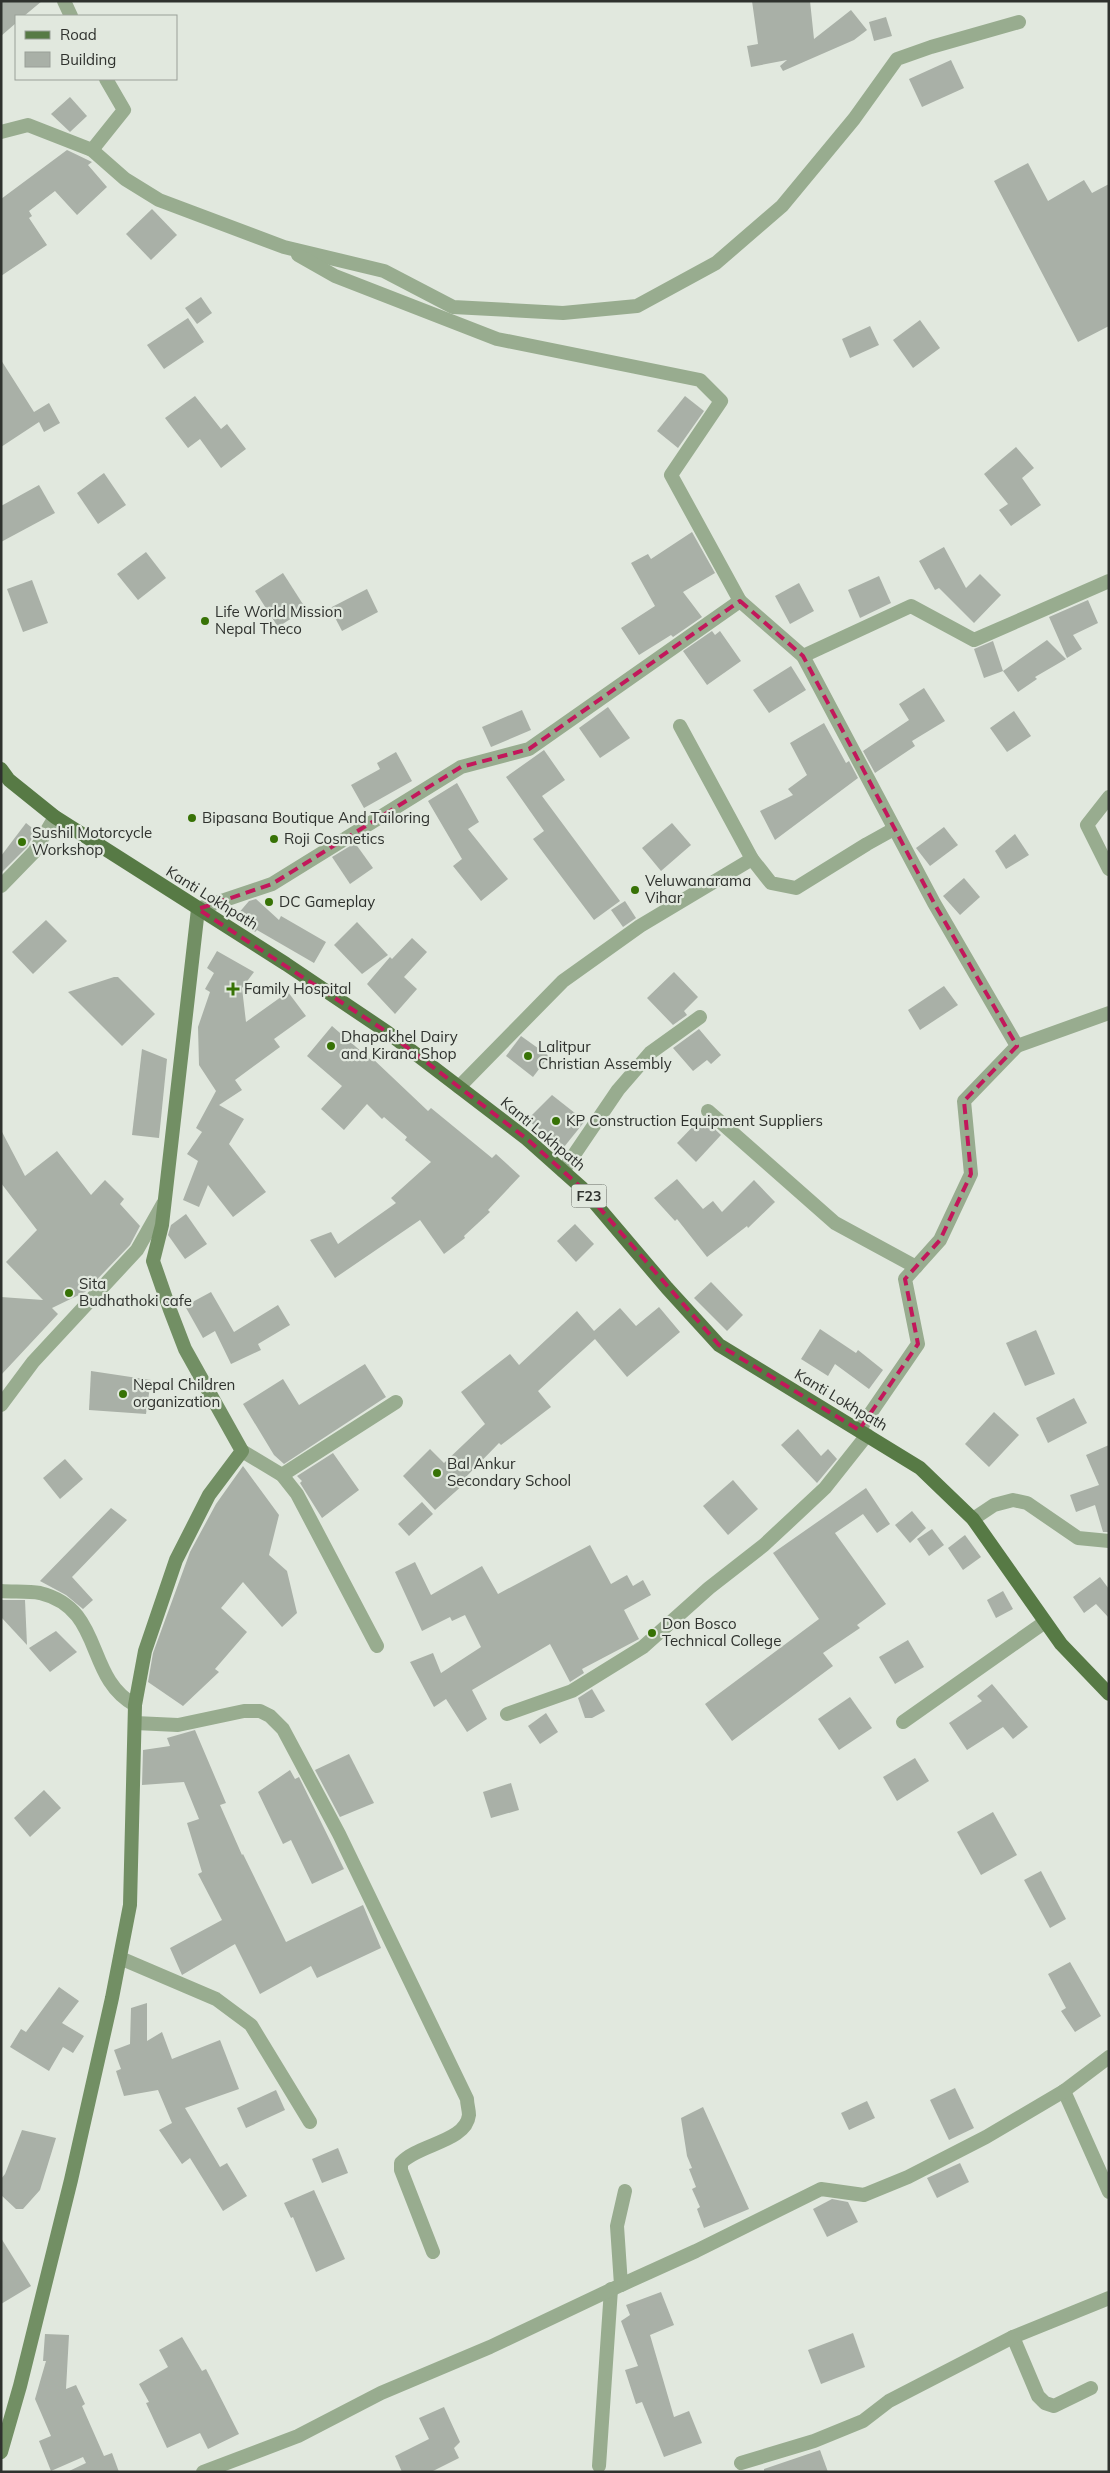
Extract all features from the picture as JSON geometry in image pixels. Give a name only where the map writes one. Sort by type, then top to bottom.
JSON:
[{"type":"main road","name":"Kanti Lokhpath","points":[[1,769],[9,780],[55,817],[387,1032],[527,1139],[582,1188],[667,1288],[719,1345],[920,1468],[973,1519],[1061,1644],[1109,1694]]},
{"type":"main road","points":[[1,2452],[20,2386],[69,2189],[130,1905],[135,1704],[144,1650],[176,1560],[209,1495],[242,1451],[185,1349],[153,1261],[162,1225],[198,909]]},
{"type":"street","points":[[64,1],[71,15]]},
{"type":"street","points":[[1,132],[28,125],[92,150],[125,179],[159,200],[284,247],[384,270],[453,307],[563,313],[637,306],[716,263],[782,206],[854,119],[897,59],[931,47],[1018,22]]},
{"type":"street","points":[[92,150],[124,110],[107,80]]},
{"type":"street","points":[[284,247],[335,276],[497,339],[700,380],[721,401],[671,475],[740,601],[803,656],[934,903],[1017,1046]]},
{"type":"street","points":[[803,656],[911,606],[974,640],[1109,581]]},
{"type":"street","points":[[198,909],[272,884],[461,766],[529,749],[740,601]]},
{"type":"street","points":[[680,726],[752,858],[771,883],[796,888],[894,829]]},
{"type":"street","points":[[1109,797],[1086,825],[1109,869]]},
{"type":"street","points":[[1,886],[34,852],[55,817]]},
{"type":"street","points":[[459,1087],[563,981],[640,926],[752,858]]},
{"type":"street","points":[[507,1714],[572,1691],[643,1647],[709,1588],[764,1545],[825,1488],[863,1433],[918,1344],[904,1279],[940,1240],[971,1174],[964,1101],[1017,1046],[1109,1012]]},
{"type":"street","points":[[563,1171],[618,1090],[650,1053],[700,1017]]},
{"type":"street","points":[[708,1110],[835,1223],[916,1266]]},
{"type":"street","points":[[1,1405],[32,1362],[137,1250],[163,1204]]},
{"type":"street","points":[[282,1475],[396,1402]]},
{"type":"street","points":[[242,1451],[282,1475],[297,1494],[378,1646]]},
{"type":"street","points":[[973,1519],[994,1505],[1013,1500],[1027,1503],[1078,1538],[1109,1540]]},
{"type":"street","points":[[1,1591],[38,1593],[58,1600],[73,1610],[83,1623],[107,1679],[116,1692],[135,1704]]},
{"type":"street","points":[[903,1722],[1045,1622]]},
{"type":"street","points":[[135,1723],[178,1725],[244,1711],[260,1711],[270,1716],[283,1729],[339,1834],[467,2099],[469,2116],[461,2133],[408,2155],[401,2163],[433,2252]]},
{"type":"street","points":[[120,1958],[216,1999],[250,2025],[310,2122]]},
{"type":"street","points":[[203,2472],[298,2436],[381,2393],[490,2347],[822,2189],[864,2195],[908,2177],[986,2137],[1064,2091],[1109,2057]]},
{"type":"street","points":[[1064,2091],[1109,2192]]},
{"type":"street","points":[[599,2466],[616,2287],[617,2226],[625,2191]]},
{"type":"street","points":[[741,2463],[814,2441],[863,2421],[889,2401],[1013,2336],[1109,2298]]},
{"type":"street","points":[[1013,2336],[1038,2396],[1045,2403],[1054,2406],[1091,2388]]},
{"type":"highlighted area","points":[[740,601],[803,656],[934,903],[1017,1046],[964,1101],[971,1174],[940,1240],[905,1279],[918,1344],[859,1430],[719,1345],[582,1188],[527,1139],[387,1032],[198,909],[272,884],[461,767],[529,749]]},
{"type":"building","points":[[1,1],[42,1],[25,15],[15,15],[15,24],[1,36]]},
{"type":"building","points":[[752,1],[810,1],[814,39],[851,10],[867,30],[854,40],[783,71],[780,66],[787,60],[751,67],[747,46],[758,44]]},
{"type":"building","points":[[886,17],[892,36],[874,41],[869,22]]},
{"type":"building","points":[[951,60],[964,88],[922,107],[909,79]]},
{"type":"building","points":[[70,97],[87,116],[70,132],[51,114]]},
{"type":"building","points":[[67,150],[92,162],[88,165],[107,187],[77,215],[55,191],[29,211],[32,216],[29,218],[47,245],[1,276],[1,199]]},
{"type":"building","points":[[1028,163],[1048,201],[1084,180],[1092,193],[1109,184],[1109,326],[1078,342],[994,181]]},
{"type":"building","points":[[152,209],[177,235],[151,260],[126,234]]},
{"type":"building","points":[[201,297],[212,313],[197,324],[185,308]]},
{"type":"building","points":[[188,318],[204,342],[164,369],[147,345]]},
{"type":"building","points":[[920,320],[940,348],[913,368],[893,340]]},
{"type":"building","points":[[870,326],[879,345],[850,358],[842,339]]},
{"type":"building","points":[[1,360],[34,412],[49,403],[60,423],[44,432],[39,422],[1,447]]},
{"type":"building","points":[[195,396],[221,429],[227,424],[246,449],[221,468],[200,439],[188,448],[165,418]]},
{"type":"building","points":[[685,396],[704,411],[678,448],[657,431]]},
{"type":"building","points":[[1016,447],[1034,468],[1022,478],[1041,505],[1011,526],[999,510],[1008,504],[984,474]]},
{"type":"building","points":[[104,473],[126,505],[98,524],[77,493]]},
{"type":"building","points":[[39,485],[55,513],[1,542],[1,506]]},
{"type":"building","points":[[692,532],[715,573],[683,592],[702,617],[673,637],[671,635],[639,655],[621,628],[655,606],[631,563],[648,554],[651,559]]},
{"type":"building","points":[[944,547],[966,588],[980,574],[1001,595],[974,623],[939,588],[935,590],[919,561]]},
{"type":"building","points":[[146,552],[166,578],[138,600],[117,574]]},
{"type":"building","points":[[283,573],[306,609],[278,627],[255,591]]},
{"type":"building","points":[[879,576],[891,603],[860,618],[848,590]]},
{"type":"building","points":[[32,580],[48,623],[23,632],[7,589]]},
{"type":"building","points":[[799,583],[814,611],[790,624],[775,596]]},
{"type":"building","points":[[367,589],[378,612],[342,631],[330,608]]},
{"type":"building","points":[[1088,600],[1098,623],[1073,635],[1082,649],[1067,658],[1049,617]]},
{"type":"building","points":[[712,631],[715,635],[720,631],[741,661],[707,685],[683,651]]},
{"type":"building","points":[[1047,640],[1066,659],[1035,677],[1037,679],[1018,692],[1003,671]]},
{"type":"building","points":[[993,641],[1003,671],[984,678],[974,649]]},
{"type":"building","points":[[791,666],[806,690],[769,713],[753,690]]},
{"type":"building","points":[[924,688],[945,721],[912,741],[915,746],[875,773],[863,751],[909,720],[899,704]]},
{"type":"building","points":[[608,707],[630,738],[600,758],[579,728]]},
{"type":"building","points":[[522,710],[531,730],[491,747],[482,727]]},
{"type":"building","points":[[1014,711],[1031,736],[1007,752],[990,728]]},
{"type":"building","points":[[824,723],[846,763],[849,761],[858,778],[775,840],[760,811],[793,795],[788,789],[807,775],[790,743]]},
{"type":"building","points":[[544,750],[565,780],[542,796],[620,901],[594,920],[533,839],[544,831],[506,777]]},
{"type":"building","points":[[396,752],[412,781],[364,808],[351,785],[380,769],[377,763]]},
{"type":"building","points":[[457,783],[479,822],[468,829],[508,879],[481,901],[453,866],[462,859],[428,801]]},
{"type":"building","name":"Sushil Motorcycle Workshop","points":[[26,823],[36,831],[27,847],[1,873],[1,856]]},
{"type":"building","points":[[672,823],[691,845],[661,871],[642,848]]},
{"type":"building","points":[[944,827],[958,845],[930,866],[916,848]]},
{"type":"building","points":[[1015,834],[1029,855],[1006,869],[995,851]]},
{"type":"building","points":[[355,843],[373,868],[350,884],[332,857]]},
{"type":"building","points":[[964,878],[980,897],[960,915],[943,896]]},
{"type":"building","points":[[256,899],[279,920],[281,916],[326,942],[314,963],[257,930],[255,932],[237,915],[249,901]]},
{"type":"building","points":[[625,901],[636,918],[623,927],[611,910]]},
{"type":"building","points":[[46,920],[67,941],[33,974],[12,952]]},
{"type":"building","points":[[357,922],[388,955],[362,974],[334,945]]},
{"type":"building","points":[[412,938],[427,952],[404,977],[417,989],[395,1014],[367,984],[390,957],[392,959]]},
{"type":"building","points":[[217,951],[254,972],[242,988],[246,1022],[288,992],[306,1016],[274,1039],[280,1047],[235,1080],[242,1090],[219,1105],[244,1119],[229,1144],[266,1192],[233,1217],[208,1185],[199,1207],[183,1200],[198,1161],[187,1154],[202,1132],[196,1128],[216,1091],[199,1065],[198,1027],[210,992],[205,989],[214,973],[207,968]]},
{"type":"building","points":[[674,972],[698,997],[684,1011],[687,1015],[673,1025],[647,998]]},
{"type":"building","points":[[118,977],[155,1014],[122,1046],[68,992]]},
{"type":"building","points":[[944,986],[958,1005],[920,1030],[908,1010]]},
{"type":"building","points":[[332,1026],[371,1060],[372,1058],[428,1111],[431,1108],[492,1158],[496,1154],[520,1176],[488,1210],[490,1212],[464,1236],[465,1238],[444,1254],[420,1220],[335,1278],[310,1240],[331,1232],[338,1244],[396,1203],[391,1198],[431,1162],[405,1140],[407,1137],[384,1117],[382,1119],[367,1104],[344,1130],[321,1109],[342,1086],[307,1056]]},
{"type":"building","points":[[699,1029],[721,1055],[711,1064],[707,1060],[693,1071],[673,1048]]},
{"type":"building","points":[[521,1036],[549,1056],[533,1077],[506,1056]]},
{"type":"building","points":[[142,1049],[167,1059],[159,1138],[132,1135]]},
{"type":"building","name":"KP Construction Equipment Suppliers","points":[[552,1095],[585,1121],[564,1147],[527,1120]]},
{"type":"building","points":[[702,1117],[721,1135],[696,1162],[677,1143]]},
{"type":"building","points":[[1,1130],[25,1176],[57,1151],[91,1195],[105,1180],[124,1199],[120,1204],[140,1226],[130,1245],[85,1292],[52,1308],[58,1314],[1,1375],[1,1297],[43,1300],[6,1262],[37,1230],[1,1183]]},
{"type":"building","points":[[677,1179],[703,1209],[713,1201],[722,1212],[754,1180],[775,1202],[748,1228],[747,1226],[707,1257],[677,1219],[675,1221],[654,1198]]},
{"type":"building","points":[[186,1214],[207,1244],[185,1259],[168,1235],[171,1225]]},
{"type":"building","points":[[575,1224],[594,1244],[576,1262],[557,1241]]},
{"type":"building","points":[[711,1282],[743,1315],[727,1331],[694,1298]]},
{"type":"building","points":[[211,1292],[234,1332],[278,1305],[290,1325],[258,1344],[261,1350],[231,1364],[215,1331],[203,1338],[185,1306]]},
{"type":"building","points":[[659,1307],[680,1332],[627,1377],[595,1339],[538,1391],[551,1407],[501,1445],[499,1443],[462,1481],[465,1483],[435,1510],[403,1476],[430,1449],[444,1463],[485,1424],[461,1392],[510,1354],[519,1365],[577,1311],[594,1331],[620,1308],[636,1326]]},
{"type":"building","points":[[820,1329],[856,1353],[858,1350],[883,1370],[869,1389],[835,1364],[828,1376],[801,1359]]},
{"type":"building","points":[[1036,1330],[1055,1374],[1025,1386],[1006,1343]]},
{"type":"building","points":[[365,1364],[386,1397],[284,1464],[274,1455],[243,1404],[283,1379],[299,1405]]},
{"type":"building","points":[[91,1371],[151,1380],[146,1414],[89,1410]]},
{"type":"building","points":[[1074,1398],[1087,1423],[1048,1443],[1036,1418]]},
{"type":"building","points":[[994,1412],[1019,1435],[989,1467],[965,1444]]},
{"type":"building","points":[[798,1429],[821,1456],[828,1449],[837,1459],[817,1483],[781,1445]]},
{"type":"building","points":[[1109,1445],[1109,1532],[1103,1532],[1095,1505],[1076,1512],[1070,1495],[1099,1485],[1086,1455]]},
{"type":"building","points":[[333,1453],[359,1490],[322,1518],[300,1483],[302,1481],[297,1476]]},
{"type":"building","points":[[65,1459],[83,1479],[60,1499],[43,1478]]},
{"type":"building","points":[[243,1466],[279,1515],[269,1555],[287,1571],[297,1613],[282,1627],[243,1582],[221,1608],[247,1632],[215,1669],[219,1672],[183,1706],[148,1682],[153,1653],[190,1552],[216,1504]]},
{"type":"building","points":[[733,1480],[758,1509],[728,1535],[703,1506]]},
{"type":"building","points":[[866,1488],[890,1524],[877,1533],[863,1514],[835,1533],[886,1604],[857,1625],[860,1628],[823,1653],[833,1666],[732,1741],[705,1704],[819,1619],[773,1553]]},
{"type":"building","points":[[422,1502],[433,1514],[409,1536],[398,1524]]},
{"type":"building","points":[[111,1508],[127,1520],[72,1577],[93,1600],[83,1609],[66,1595],[40,1581]]},
{"type":"building","points":[[912,1511],[926,1528],[910,1543],[895,1525]]},
{"type":"building","points":[[932,1529],[944,1545],[929,1556],[917,1539]]},
{"type":"building","points":[[965,1535],[981,1557],[963,1570],[948,1548]]},
{"type":"building","points":[[590,1545],[611,1584],[627,1575],[633,1586],[643,1580],[651,1595],[624,1610],[639,1639],[582,1669],[584,1673],[570,1682],[550,1644],[472,1690],[487,1719],[467,1732],[446,1699],[434,1707],[410,1662],[433,1653],[441,1673],[481,1647],[465,1615],[452,1621],[450,1617],[422,1631],[395,1572],[415,1562],[431,1595],[482,1566],[498,1594]]},
{"type":"building","points":[[1100,1577],[1109,1589],[1109,1618],[1096,1604],[1084,1613],[1073,1597]]},
{"type":"building","points":[[1003,1591],[1013,1609],[996,1618],[987,1600]]},
{"type":"building","points":[[1,1600],[25,1600],[27,1645],[1,1617]]},
{"type":"building","points":[[56,1631],[77,1652],[50,1672],[29,1648]]},
{"type":"building","points":[[908,1640],[924,1667],[895,1684],[879,1657]]},
{"type":"building","points":[[992,1684],[1028,1727],[1013,1739],[1003,1727],[967,1750],[949,1723],[982,1701],[977,1696]]},
{"type":"building","points":[[592,1689],[605,1711],[592,1718],[585,1718],[578,1698]]},
{"type":"building","points":[[850,1697],[872,1728],[839,1750],[818,1719]]},
{"type":"building","points":[[546,1713],[558,1732],[540,1744],[528,1726]]},
{"type":"building","points":[[195,1730],[226,1803],[220,1805],[242,1855],[286,1942],[363,1905],[381,1948],[317,1978],[311,1966],[260,1994],[235,1944],[182,1975],[170,1948],[222,1920],[198,1874],[202,1872],[187,1823],[199,1819],[184,1782],[142,1785],[143,1750],[170,1746],[167,1738]]},
{"type":"building","points":[[349,1754],[374,1803],[340,1817],[315,1770]]},
{"type":"building","points":[[915,1758],[929,1781],[897,1801],[883,1777]]},
{"type":"building","points":[[290,1770],[295,1779],[299,1777],[344,1869],[312,1884],[291,1840],[283,1844],[258,1792]]},
{"type":"building","points":[[511,1783],[519,1810],[491,1818],[483,1792]]},
{"type":"building","points":[[44,1790],[61,1808],[30,1837],[14,1818]]},
{"type":"building","points":[[993,1812],[1017,1855],[981,1875],[957,1832]]},
{"type":"building","points":[[1041,1871],[1066,1919],[1050,1928],[1024,1880]]},
{"type":"building","points":[[1070,1962],[1101,2016],[1075,2032],[1061,2011],[1066,2008],[1048,1974]]},
{"type":"building","points":[[59,1987],[79,2001],[62,2023],[84,2036],[73,2053],[63,2047],[49,2071],[10,2047],[21,2029],[26,2032]]},
{"type":"building","points":[[147,2003],[147,2041],[162,2032],[172,2059],[220,2040],[239,2089],[185,2108],[220,2167],[227,2163],[247,2196],[223,2211],[190,2158],[182,2164],[159,2130],[172,2123],[158,2090],[124,2096],[116,2071],[121,2069],[114,2050],[130,2044],[131,2008]]},
{"type":"building","points":[[955,2088],[974,2128],[949,2140],[930,2100]]},
{"type":"building","points":[[276,2090],[285,2110],[246,2128],[237,2108]]},
{"type":"building","points":[[867,2101],[875,2118],[849,2130],[841,2113]]},
{"type":"building","points":[[703,2107],[749,2209],[704,2228],[697,2209],[700,2207],[692,2189],[696,2187],[689,2169],[692,2168],[687,2156],[681,2118]]},
{"type":"building","points":[[22,2130],[56,2138],[40,2190],[23,2209],[16,2209],[1,2195],[1,2179],[5,2174]]},
{"type":"building","points":[[338,2148],[348,2173],[322,2183],[312,2159]]},
{"type":"building","points":[[960,2163],[969,2182],[937,2198],[927,2178]]},
{"type":"building","points":[[314,2190],[345,2259],[316,2272],[293,2217],[291,2218],[284,2203]]},
{"type":"building","points":[[832,2199],[848,2202],[858,2222],[827,2237],[813,2209]]},
{"type":"building","points":[[1,2238],[31,2286],[1,2304]]},
{"type":"building","points":[[661,2292],[674,2325],[650,2335],[674,2417],[689,2411],[702,2443],[664,2457],[642,2402],[636,2404],[625,2370],[638,2366],[621,2321],[630,2315],[626,2305]]},
{"type":"building","points":[[853,2333],[865,2367],[821,2384],[808,2350]]},
{"type":"building","points":[[45,2334],[69,2335],[66,2389],[76,2385],[85,2404],[82,2406],[104,2456],[112,2453],[119,2472],[67,2472],[86,2463],[83,2457],[51,2471],[39,2441],[51,2436],[35,2399],[46,2361],[43,2361]]},
{"type":"building","points":[[182,2337],[202,2371],[206,2369],[239,2434],[208,2449],[200,2433],[167,2448],[146,2403],[149,2402],[139,2384],[168,2367],[159,2350]]},
{"type":"building","points":[[444,2407],[460,2442],[454,2448],[459,2458],[431,2472],[402,2472],[395,2456],[429,2439],[419,2418]]},
{"type":"building","points":[[820,2450],[828,2472],[764,2472],[764,2469]]},
{"type":"place","name":"Life World Mission Nepal Theco","points":[[205,621]]},
{"type":"place","name":"Bipasana Boutique And Tailoring","points":[[192,818]]},
{"type":"place","name":"Roji Cosmetics","points":[[274,839]]},
{"type":"place","name":"Sushil Motorcycle Workshop","points":[[22,842]]},
{"type":"place","name":"Veluwanarama Vihar","points":[[635,890]]},
{"type":"place","name":"DC Gameplay","points":[[269,902]]},
{"type":"place","name":"Family Hospital","points":[[233,989]]},
{"type":"place","name":"Dhapakhel Dairy and Kirana Shop","points":[[331,1046]]},
{"type":"place","name":"Lalitpur Christian Assembly","points":[[528,1056]]},
{"type":"place","name":"KP Construction Equipment Suppliers","points":[[556,1121]]},
{"type":"place","name":"Sita Budhathoki cafe","points":[[69,1293]]},
{"type":"place","name":"Nepal Children organization","points":[[123,1394]]},
{"type":"place","name":"Bal Ankur Secondary School","points":[[437,1473]]},
{"type":"place","name":"Don Bosco Technical College","points":[[652,1633]]}]
